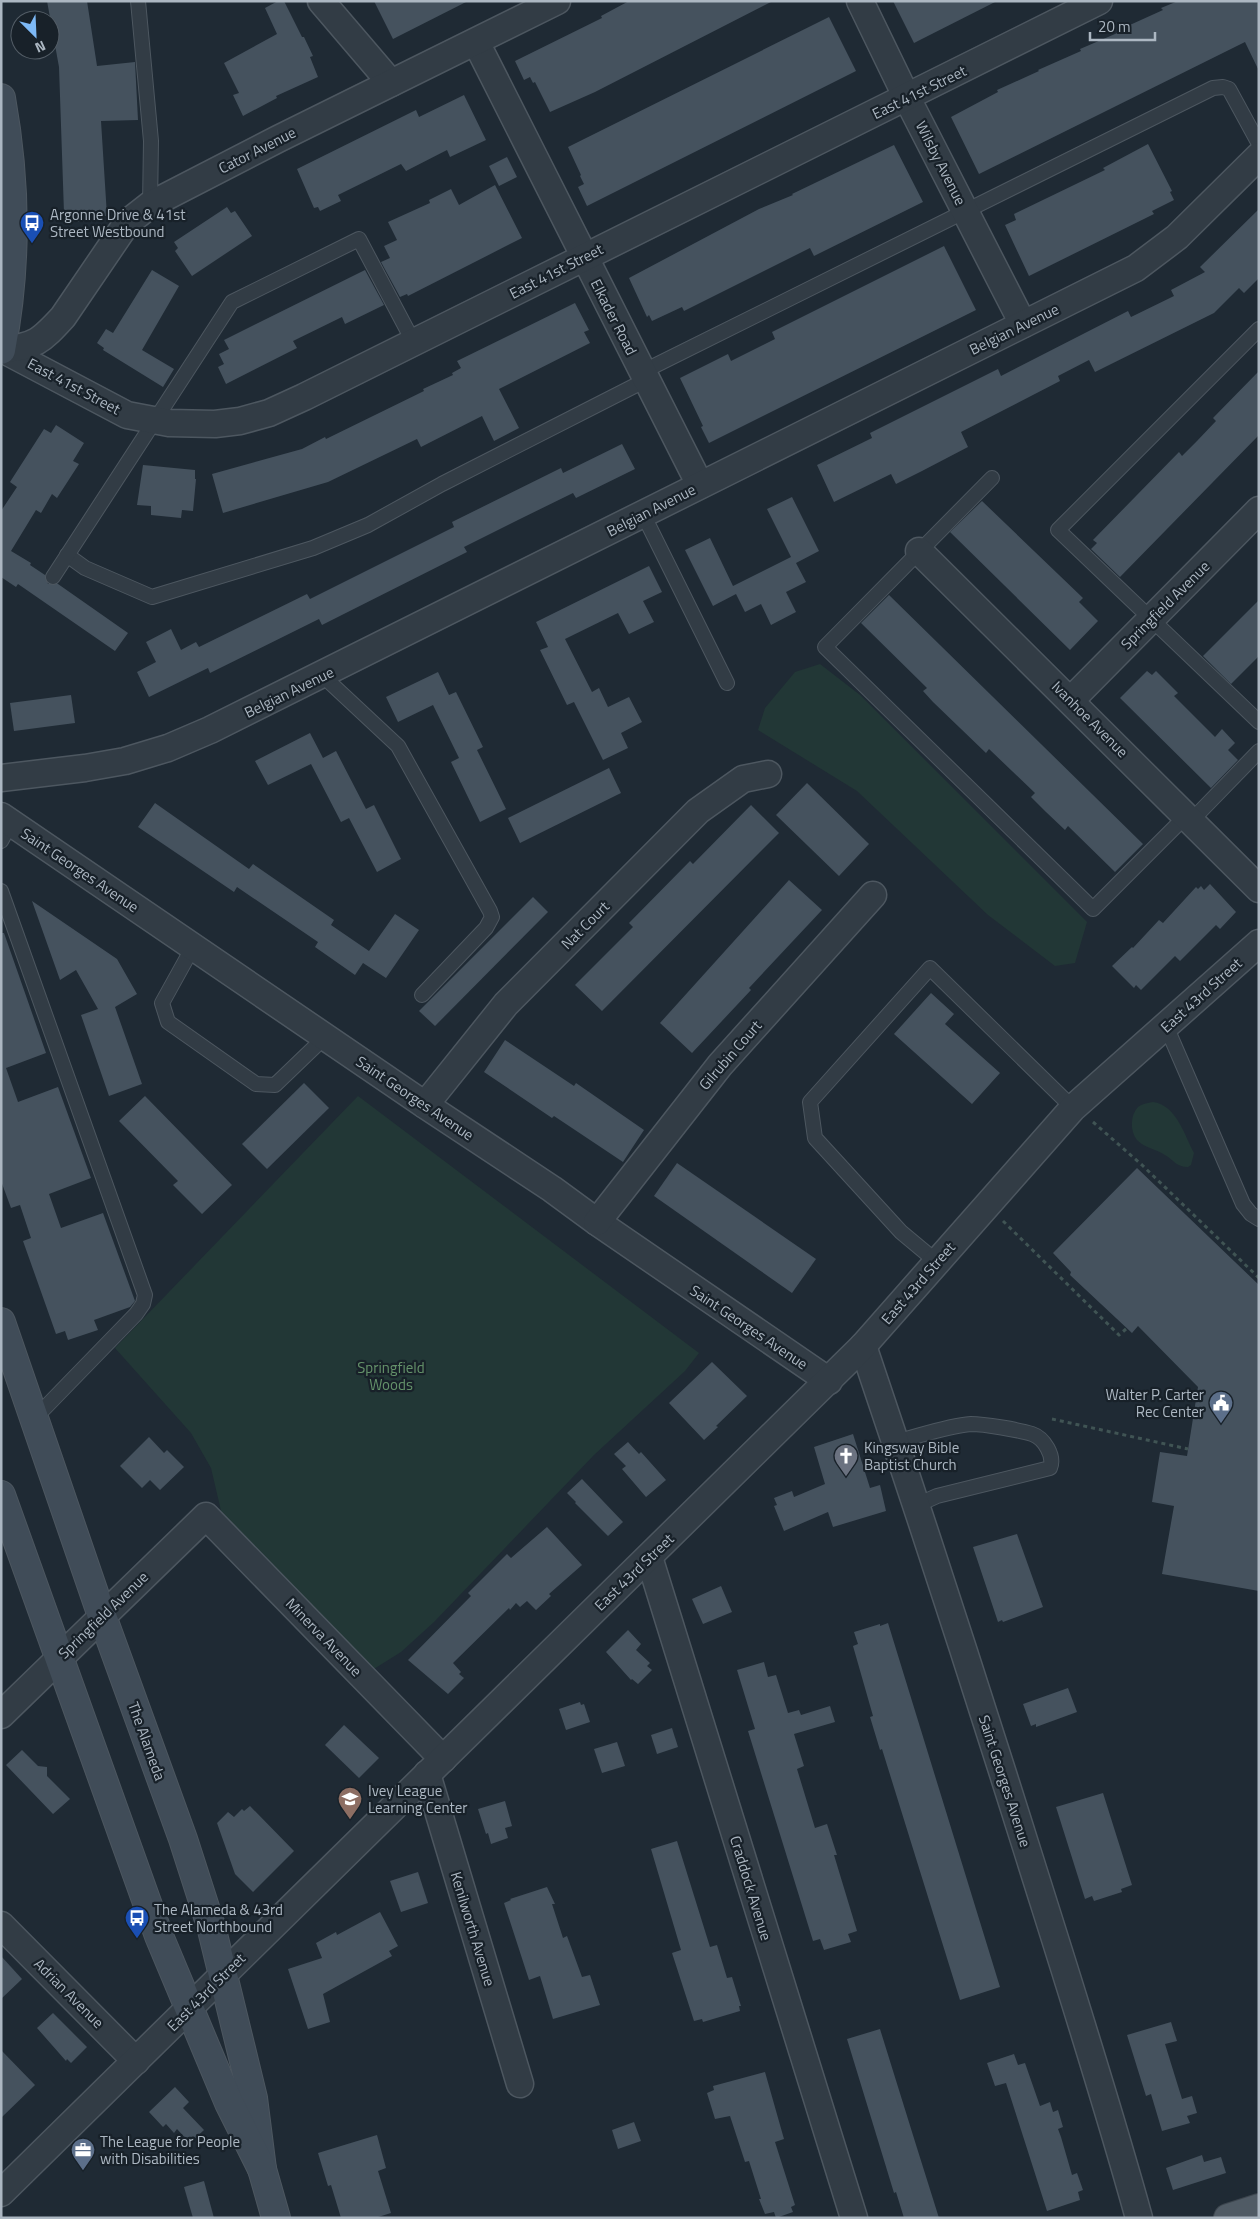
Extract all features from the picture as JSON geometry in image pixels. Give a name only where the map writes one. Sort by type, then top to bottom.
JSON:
[{"type":"main road","points":[[1,98],[7,133],[13,204],[11,274],[1,349]]},
{"type":"main road","name":"The Alameda","points":[[1,1322],[102,1616],[183,1839],[211,1926],[253,2098],[262,2169],[276,2218]]},
{"type":"main road","name":"The Alameda","points":[[1,1495],[159,1936],[229,2103],[262,2169]]},
{"type":"main road","points":[[1228,2218],[1259,2208]]},
{"type":"street","points":[[321,1],[391,83]]},
{"type":"street","name":"Cator Avenue","points":[[1,349],[22,348],[40,340],[51,330],[63,317],[127,223],[150,205],[558,1]]},
{"type":"street","name":"Wilsby Avenue","points":[[860,1],[907,98],[1024,324]]},
{"type":"street","name":"East 41st Street","points":[[1,349],[127,415],[169,423],[215,424],[240,421],[269,413],[414,343],[1099,1]]},
{"type":"street","name":"Elkader Road","points":[[476,42],[583,257],[700,485]]},
{"type":"street","name":"Belgian Avenue","points":[[1,778],[85,768],[125,761],[210,730],[322,676],[1136,268],[1177,237],[1259,156]]},
{"type":"street","name":"Springfield Avenue","points":[[1071,700],[1259,510]]},
{"type":"street","name":"Ivanhoe Avenue","points":[[919,551],[1259,889]]},
{"type":"street","name":"Nat Court","points":[[425,1105],[506,1004],[698,810],[744,778],[768,774]]},
{"type":"street","name":"Saint Georges Avenue","points":[[5,826],[193,947],[552,1189],[829,1381]]},
{"type":"street","name":"Gilrubin Court","points":[[597,1222],[714,1073],[874,895]]},
{"type":"street","name":"East 43rd Street","points":[[1,2193],[829,1381],[863,1346],[937,1262],[1080,1112],[1166,1026],[1259,943]]},
{"type":"street","name":"Saint Georges Avenue","points":[[863,1346],[917,1504],[1058,1947],[1108,2109],[1139,2218]]},
{"type":"street","name":"Springfield Avenue","points":[[1,1715],[206,1516]]},
{"type":"street","name":"Minerva Avenue","points":[[206,1516],[435,1767]]},
{"type":"street","name":"Craddock Avenue","points":[[649,1557],[854,2218]]},
{"type":"street","name":"Kenilworth Avenue","points":[[435,1767],[520,2084]]},
{"type":"street","name":"Adrian Avenue","points":[[1,1925],[136,2061]]},
{"type":"lane","points":[[138,1],[151,141],[150,205]]},
{"type":"lane","points":[[67,555],[85,568],[152,597],[296,554],[368,525],[644,376],[1213,88],[1223,87],[1229,89],[1259,144]]},
{"type":"lane","points":[[53,577],[153,420],[232,302],[359,239],[414,343]]},
{"type":"lane","points":[[1259,329],[1058,530],[1259,722]]},
{"type":"lane","points":[[992,478],[825,647],[1093,909],[1259,751]]},
{"type":"lane","points":[[643,514],[727,683]]},
{"type":"lane","points":[[322,676],[398,746],[490,911],[490,923],[486,928],[422,995]]},
{"type":"lane","points":[[1,891],[145,1295],[143,1304],[136,1314],[35,1418]]},
{"type":"lane","points":[[193,947],[162,1002],[168,1022],[256,1084],[274,1085],[325,1037]]},
{"type":"lane","points":[[937,1262],[901,1232],[814,1138],[810,1102],[930,968],[1080,1112]]},
{"type":"lane","points":[[1166,1026],[1243,1204],[1251,1214],[1259,1218]]},
{"type":"lane","points":[[895,1442],[960,1426],[977,1424],[1033,1434],[1048,1448],[1051,1455],[1052,1464],[1050,1468],[937,1496],[917,1504]]},
{"type":"path","points":[[1080,1112],[1142,1165],[1259,1278]]},
{"type":"path","points":[[1001,1219],[1119,1335],[1126,1329]]},
{"type":"path","points":[[1052,1419],[1188,1449]]},
{"type":"green space","points":[[820,664],[860,695],[1087,922],[1075,963],[1055,966],[988,915],[857,791],[758,730],[765,708],[795,672]]},
{"type":"green space","name":"Springfield Woods","points":[[358,1096],[699,1353],[685,1371],[594,1455],[434,1622],[401,1652],[369,1672],[265,1556],[222,1515],[211,1468],[191,1433],[115,1348]]},
{"type":"green space","points":[[1153,1102],[1161,1104],[1168,1109],[1183,1129],[1194,1153],[1191,1165],[1188,1167],[1178,1165],[1162,1153],[1143,1145],[1135,1137],[1132,1124],[1135,1110],[1141,1105]]},
{"type":"building","points":[[47,1],[87,1],[97,66],[135,62],[138,120],[101,121],[107,216],[102,216],[103,221],[71,222],[70,212],[64,213],[58,60],[60,60],[60,10],[49,10]]},
{"type":"building","points":[[278,1],[284,1],[302,37],[304,37],[313,56],[310,57],[318,77],[276,96],[277,98],[243,116],[233,95],[239,93],[224,63],[277,34],[265,8]]},
{"type":"building","points":[[374,1],[468,1],[393,39]]},
{"type":"building","points":[[629,1],[773,1],[595,92],[550,112],[535,82],[533,83],[530,77],[524,80],[515,61],[602,18],[601,16]]},
{"type":"building","points":[[893,1],[997,1],[914,43]]},
{"type":"building","points":[[1178,1],[1259,1],[1259,71],[1245,42],[979,174],[951,117],[998,92],[997,90],[1081,51],[1080,49],[1122,31],[1121,29]]},
{"type":"building","points":[[829,17],[856,71],[587,206],[578,187],[584,184],[568,147]]},
{"type":"building","points":[[464,95],[486,140],[450,157],[447,150],[406,171],[401,164],[338,195],[341,201],[320,211],[318,207],[314,208],[297,169],[416,110],[419,117]]},
{"type":"building","points":[[1148,144],[1172,191],[1170,192],[1174,200],[1152,211],[1154,214],[1029,276],[1005,225],[1016,220],[1014,214],[1105,170],[1103,168]]},
{"type":"building","points":[[894,145],[923,202],[814,256],[810,248],[684,311],[682,307],[652,321],[649,315],[647,317],[629,278],[759,209],[793,195]]},
{"type":"building","points":[[507,157],[517,177],[499,186],[489,166]]},
{"type":"building","points":[[495,185],[522,238],[408,296],[407,294],[400,297],[381,262],[390,258],[384,246],[397,240],[388,222],[430,203],[429,200],[451,189],[459,205]]},
{"type":"building","points":[[227,207],[231,213],[235,211],[252,236],[192,276],[175,251],[178,248],[174,242]]},
{"type":"building","points":[[1259,209],[1259,278],[1244,293],[1239,288],[1214,313],[1095,372],[1089,360],[1058,376],[1060,381],[961,432],[968,447],[922,471],[896,484],[891,474],[834,502],[817,465],[872,438],[870,433],[998,369],[1001,376],[1128,311],[1131,317],[1174,296],[1171,290],[1205,272],[1200,267]]},
{"type":"building","points":[[944,246],[976,310],[709,443],[680,378],[728,354],[731,361],[775,339],[772,332]]},
{"type":"building","points":[[152,270],[179,286],[142,350],[174,369],[163,387],[103,350],[104,348],[97,343],[106,329],[113,333]]},
{"type":"building","points":[[365,270],[384,305],[345,324],[342,317],[293,341],[297,348],[226,384],[218,367],[224,364],[219,354],[229,349],[224,340]]},
{"type":"building","points":[[575,303],[589,330],[584,332],[590,343],[499,389],[519,428],[494,441],[482,416],[421,447],[417,439],[328,482],[223,513],[212,474],[302,449],[325,437],[326,439],[453,375],[452,373],[461,368],[457,361]]},
{"type":"building","points":[[1259,371],[1259,435],[1120,577],[1091,549],[1097,543],[1093,540],[1179,452],[1182,456],[1197,441],[1216,421],[1213,418]]},
{"type":"building","points":[[56,425],[84,443],[73,461],[79,464],[57,498],[52,494],[41,513],[36,510],[11,551],[31,563],[30,565],[45,575],[48,584],[58,584],[128,633],[115,651],[18,584],[16,587],[1,577],[1,511],[17,487],[10,482],[44,429],[51,433]]},
{"type":"building","points":[[622,444],[635,469],[576,498],[573,493],[518,520],[464,547],[467,552],[322,625],[319,619],[210,673],[208,668],[149,697],[137,672],[156,662],[146,642],[171,629],[181,650],[196,642],[199,647],[307,594],[310,599],[454,527],[452,522],[561,468],[563,473]]},
{"type":"building","points":[[143,465],[195,470],[193,511],[182,510],[181,518],[151,515],[151,506],[137,505]]},
{"type":"building","points":[[792,497],[819,551],[796,563],[806,582],[786,592],[796,612],[771,625],[761,604],[745,612],[736,594],[713,606],[685,550],[710,538],[733,586],[791,557],[767,509]]},
{"type":"building","points":[[982,501],[1083,598],[1079,602],[1098,621],[1070,650],[950,532]]},
{"type":"building","points":[[649,566],[662,592],[643,601],[654,622],[629,634],[618,613],[565,639],[592,692],[599,688],[608,707],[629,697],[642,722],[621,733],[628,748],[603,760],[574,702],[567,705],[540,650],[548,647],[536,622]]},
{"type":"building","points":[[889,595],[1143,844],[1115,872],[1068,826],[1065,830],[1046,812],[1031,797],[1035,793],[989,749],[986,753],[933,702],[923,691],[927,688],[861,623]]},
{"type":"building","points":[[1259,600],[1259,656],[1231,684],[1203,656]]},
{"type":"building","points":[[1147,671],[1152,675],[1156,671],[1178,693],[1174,696],[1215,737],[1222,729],[1235,743],[1228,750],[1238,760],[1211,788],[1120,698]]},
{"type":"building","points":[[438,672],[449,695],[456,692],[483,747],[477,750],[506,809],[480,822],[451,762],[459,758],[433,705],[398,722],[386,697]]},
{"type":"building","points":[[71,695],[75,723],[14,731],[10,703]]},
{"type":"building","points":[[310,733],[323,758],[336,751],[366,809],[374,805],[401,859],[377,872],[349,818],[341,822],[311,764],[268,785],[255,761]]},
{"type":"building","points":[[609,768],[621,793],[520,843],[508,818]]},
{"type":"building","points":[[807,783],[869,844],[839,876],[776,815]]},
{"type":"building","points":[[155,803],[249,869],[253,864],[334,920],[331,925],[369,951],[395,914],[419,930],[386,978],[363,963],[355,975],[315,947],[318,942],[237,887],[234,892],[138,827]]},
{"type":"building","points":[[751,805],[779,833],[602,1011],[575,985],[633,927],[629,923],[690,861],[693,864]]},
{"type":"building","points":[[789,880],[822,910],[749,988],[751,990],[692,1053],[660,1023]]},
{"type":"building","points":[[1210,884],[1236,912],[1220,929],[1216,925],[1180,961],[1175,956],[1141,990],[1136,985],[1134,988],[1112,966],[1133,948],[1159,920],[1163,923],[1196,887],[1198,889],[1201,886],[1204,890]]},
{"type":"building","points":[[533,897],[548,912],[435,1026],[419,1011]]},
{"type":"building","points":[[32,901],[117,959],[137,994],[115,1007],[142,1084],[109,1096],[81,1015],[98,1009],[76,970],[60,980]]},
{"type":"building","points":[[1,933],[4,933],[46,1053],[6,1068],[18,1102],[58,1087],[91,1178],[49,1194],[61,1228],[103,1213],[135,1301],[130,1307],[94,1320],[98,1330],[68,1340],[65,1331],[56,1334],[23,1241],[31,1238],[20,1205],[11,1208],[1,1181]]},
{"type":"building","points":[[931,993],[954,1014],[945,1024],[1000,1073],[972,1104],[894,1034]]},
{"type":"building","points":[[505,1040],[574,1086],[576,1083],[644,1130],[623,1162],[554,1116],[552,1118],[484,1072]]},
{"type":"building","points":[[304,1083],[329,1108],[267,1169],[242,1144]]},
{"type":"building","points":[[145,1096],[232,1185],[202,1214],[173,1185],[178,1181],[119,1121]]},
{"type":"building","points":[[677,1163],[816,1259],[792,1293],[654,1196]]},
{"type":"building","points":[[1137,1168],[1259,1285],[1259,1591],[1162,1574],[1174,1506],[1152,1502],[1160,1452],[1187,1456],[1198,1387],[1138,1326],[1132,1333],[1070,1275],[1071,1272],[1053,1253]]},
{"type":"building","points":[[712,1362],[747,1396],[704,1440],[669,1403]]},
{"type":"building","points":[[853,1434],[870,1488],[880,1485],[886,1511],[833,1527],[828,1512],[784,1531],[774,1506],[777,1505],[774,1498],[792,1491],[794,1497],[825,1484],[814,1447]]},
{"type":"building","points":[[149,1437],[164,1453],[167,1450],[184,1467],[160,1490],[150,1480],[142,1488],[120,1466]]},
{"type":"building","points":[[628,1442],[639,1454],[641,1452],[666,1480],[646,1497],[622,1469],[626,1466],[614,1454]]},
{"type":"building","points":[[582,1479],[623,1522],[608,1536],[567,1493]]},
{"type":"building","points":[[547,1527],[582,1565],[549,1594],[551,1596],[536,1610],[527,1601],[520,1607],[516,1603],[510,1610],[509,1608],[453,1663],[461,1672],[459,1674],[464,1678],[448,1694],[408,1660],[471,1596],[468,1593],[507,1554],[511,1558]]},
{"type":"building","points":[[1017,1534],[1043,1607],[1003,1622],[1002,1620],[998,1622],[973,1547]]},
{"type":"building","points":[[721,1586],[732,1612],[703,1624],[692,1599]]},
{"type":"building","points":[[888,1623],[1000,1987],[960,2000],[882,1749],[880,1750],[870,1717],[873,1716],[853,1646],[858,1644],[854,1632]]},
{"type":"building","points":[[628,1630],[641,1644],[636,1650],[650,1663],[647,1666],[652,1670],[638,1684],[631,1680],[606,1652]]},
{"type":"building","points":[[764,1662],[768,1677],[776,1675],[788,1713],[799,1710],[801,1715],[830,1706],[835,1722],[794,1734],[804,1766],[797,1769],[815,1828],[827,1824],[837,1855],[834,1855],[857,1931],[848,1934],[851,1942],[824,1950],[820,1939],[813,1941],[748,1731],[755,1729],[737,1670]]},
{"type":"building","points":[[1068,1688],[1077,1712],[1036,1727],[1036,1724],[1031,1726],[1023,1704]]},
{"type":"building","points":[[580,1702],[581,1705],[584,1704],[590,1722],[566,1730],[559,1709]]},
{"type":"building","points":[[344,1725],[379,1758],[359,1778],[325,1745]]},
{"type":"building","points":[[672,1728],[678,1747],[657,1754],[651,1735]]},
{"type":"building","points":[[617,1742],[625,1766],[602,1773],[594,1749]]},
{"type":"building","points":[[22,1750],[38,1766],[47,1767],[47,1776],[70,1799],[53,1814],[6,1765]]},
{"type":"building","points":[[1103,1793],[1132,1885],[1121,1889],[1122,1892],[1094,1901],[1092,1896],[1085,1899],[1056,1807]]},
{"type":"building","points":[[505,1801],[512,1826],[505,1828],[508,1838],[491,1844],[478,1809]]},
{"type":"building","points":[[250,1806],[294,1851],[253,1892],[235,1874],[217,1823],[228,1812],[234,1817],[242,1809],[244,1811]]},
{"type":"building","points":[[677,1841],[710,1947],[717,1945],[727,1978],[732,1977],[741,2006],[739,2006],[740,2011],[703,2022],[702,2019],[694,2021],[672,1953],[681,1950],[651,1849]]},
{"type":"building","points":[[418,1872],[428,1903],[401,1912],[390,1881]]},
{"type":"building","points":[[547,1887],[555,1904],[552,1904],[563,1938],[567,1936],[582,1977],[590,1975],[600,2005],[553,2019],[540,1976],[529,1980],[504,1903],[510,1899]]},
{"type":"building","points":[[380,1912],[398,1946],[389,1951],[392,1956],[323,1994],[330,2022],[308,2029],[288,1969],[322,1958],[316,1943],[336,1932],[337,1935]]},
{"type":"building","points":[[1,1956],[22,1979],[1,1999]]},
{"type":"building","points":[[53,2013],[87,2047],[71,2063],[67,2059],[66,2061],[37,2028]]},
{"type":"building","points":[[1171,2022],[1177,2041],[1165,2044],[1182,2099],[1192,2096],[1197,2113],[1187,2116],[1190,2123],[1162,2131],[1151,2094],[1146,2096],[1127,2035]]},
{"type":"building","points":[[880,2029],[939,2218],[904,2218],[896,2192],[894,2193],[847,2039]]},
{"type":"building","points":[[1,2050],[35,2085],[1,2118]]},
{"type":"building","points":[[1014,2054],[1018,2065],[1025,2063],[1040,2106],[1050,2102],[1053,2112],[1058,2110],[1063,2127],[1058,2129],[1072,2175],[1077,2173],[1083,2190],[1078,2192],[1080,2200],[1047,2211],[1006,2083],[995,2086],[987,2063]]},
{"type":"building","points":[[765,2072],[784,2139],[775,2142],[795,2205],[791,2207],[793,2212],[776,2218],[774,2212],[765,2214],[749,2161],[745,2162],[730,2116],[715,2119],[707,2093],[714,2090],[713,2086]]},
{"type":"building","points":[[175,2087],[189,2102],[183,2108],[204,2130],[190,2143],[177,2129],[174,2133],[166,2124],[163,2127],[149,2112]]},
{"type":"building","points":[[634,2122],[641,2141],[618,2149],[612,2130]]},
{"type":"building","points":[[377,2135],[386,2168],[378,2171],[391,2213],[375,2218],[341,2218],[331,2185],[328,2186],[318,2153]]},
{"type":"building","points":[[1202,2155],[1204,2162],[1221,2157],[1226,2173],[1173,2190],[1166,2168]]},
{"type":"building","points":[[204,2181],[214,2218],[193,2218],[184,2187]]},
{"type":"place","name":"Argonne Drive & 41st Street Westbound","points":[[32,244]]},
{"type":"place","name":"Walter P. Carter Rec Center","points":[[1221,1424]]},
{"type":"place","name":"Kingsway Bible Baptist Church","points":[[846,1477]]},
{"type":"place","name":"Ivey League Learning Center","points":[[350,1820]]},
{"type":"place","name":"The Alameda & 43rd Street Northbound","points":[[137,1939]]},
{"type":"place","name":"The League for People with Disabilities","points":[[83,2171]]}]
